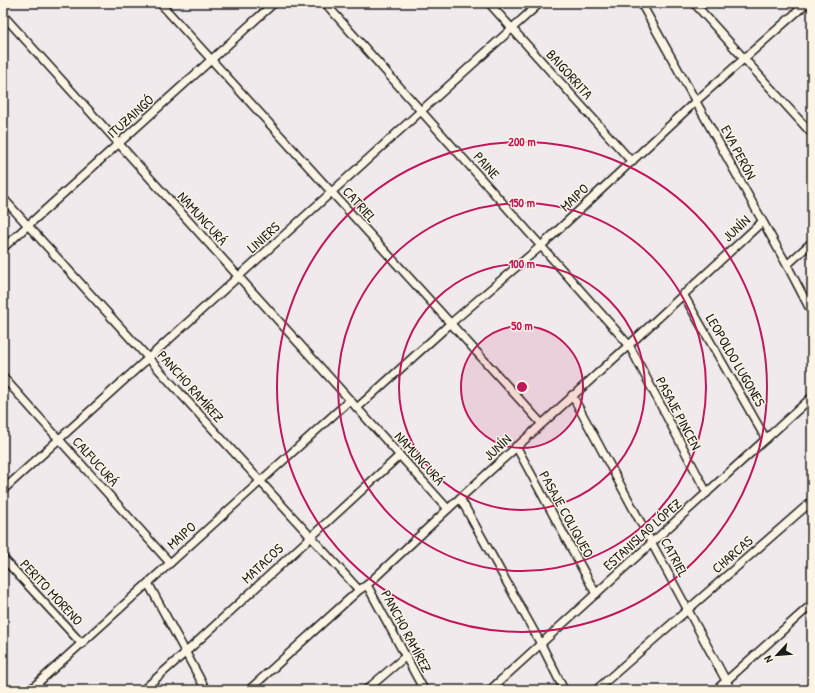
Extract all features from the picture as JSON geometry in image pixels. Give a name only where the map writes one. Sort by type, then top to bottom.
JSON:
[{"type":"street","name":"CATRIEL","points":[[160,3],[541,423]]},
{"type":"street","name":"ITUZAINGÓ","points":[[3,248],[274,3]]},
{"type":"street","name":"PAINE","points":[[325,3],[629,345]]},
{"type":"street","name":"BAIGORRITA","points":[[489,3],[632,162]]},
{"type":"street","name":"LINIERS","points":[[3,490],[540,3]]},
{"type":"street","name":"EVA PERÓN","points":[[641,3],[787,265],[812,313]]},
{"type":"street","points":[[694,3],[812,134]]},
{"type":"street","name":"MAIPO","points":[[357,408],[451,323],[541,246],[696,101],[807,3]]},
{"type":"street","name":"NAMUNCURÁ","points":[[3,15],[448,509]]},
{"type":"street","name":"PANCHO RAMÍREZ","points":[[3,198],[359,590]]},
{"type":"street","name":"JUNÍN","points":[[249,690],[359,590],[367,585],[541,423],[629,345],[762,222]]},
{"type":"street","points":[[787,265],[812,242]]},
{"type":"street","name":"LEOPOLDO LUGONES","points":[[683,294],[766,439]]},
{"type":"street","name":"PASAJE PINCEN","points":[[629,345],[707,492]]},
{"type":"street","name":"CALFUCURÁ","points":[[3,377],[170,563]]},
{"type":"street","name":"CATRIEL","points":[[572,395],[731,690]]},
{"type":"street","name":"ESTANISLAO LÓPEZ","points":[[490,690],[812,397]]},
{"type":"street","name":"MAIPO","points":[[30,690],[350,400]]},
{"type":"street","name":"PASAJE COLIQUEO","points":[[516,446],[596,594]]},
{"type":"street","name":"MATACOS","points":[[143,690],[399,456]]},
{"type":"street","points":[[460,498],[564,690]]},
{"type":"street","name":"CHARCAS","points":[[596,690],[812,501]]},
{"type":"street","name":"PERITO MORENO","points":[[3,558],[82,644]]},
{"type":"street","points":[[148,583],[206,690]]},
{"type":"street","name":"PANCHO RAMÍREZ","points":[[367,585],[424,690]]},
{"type":"street","points":[[716,690],[812,604]]},
{"type":"street","points":[[366,690],[406,656]]}]
